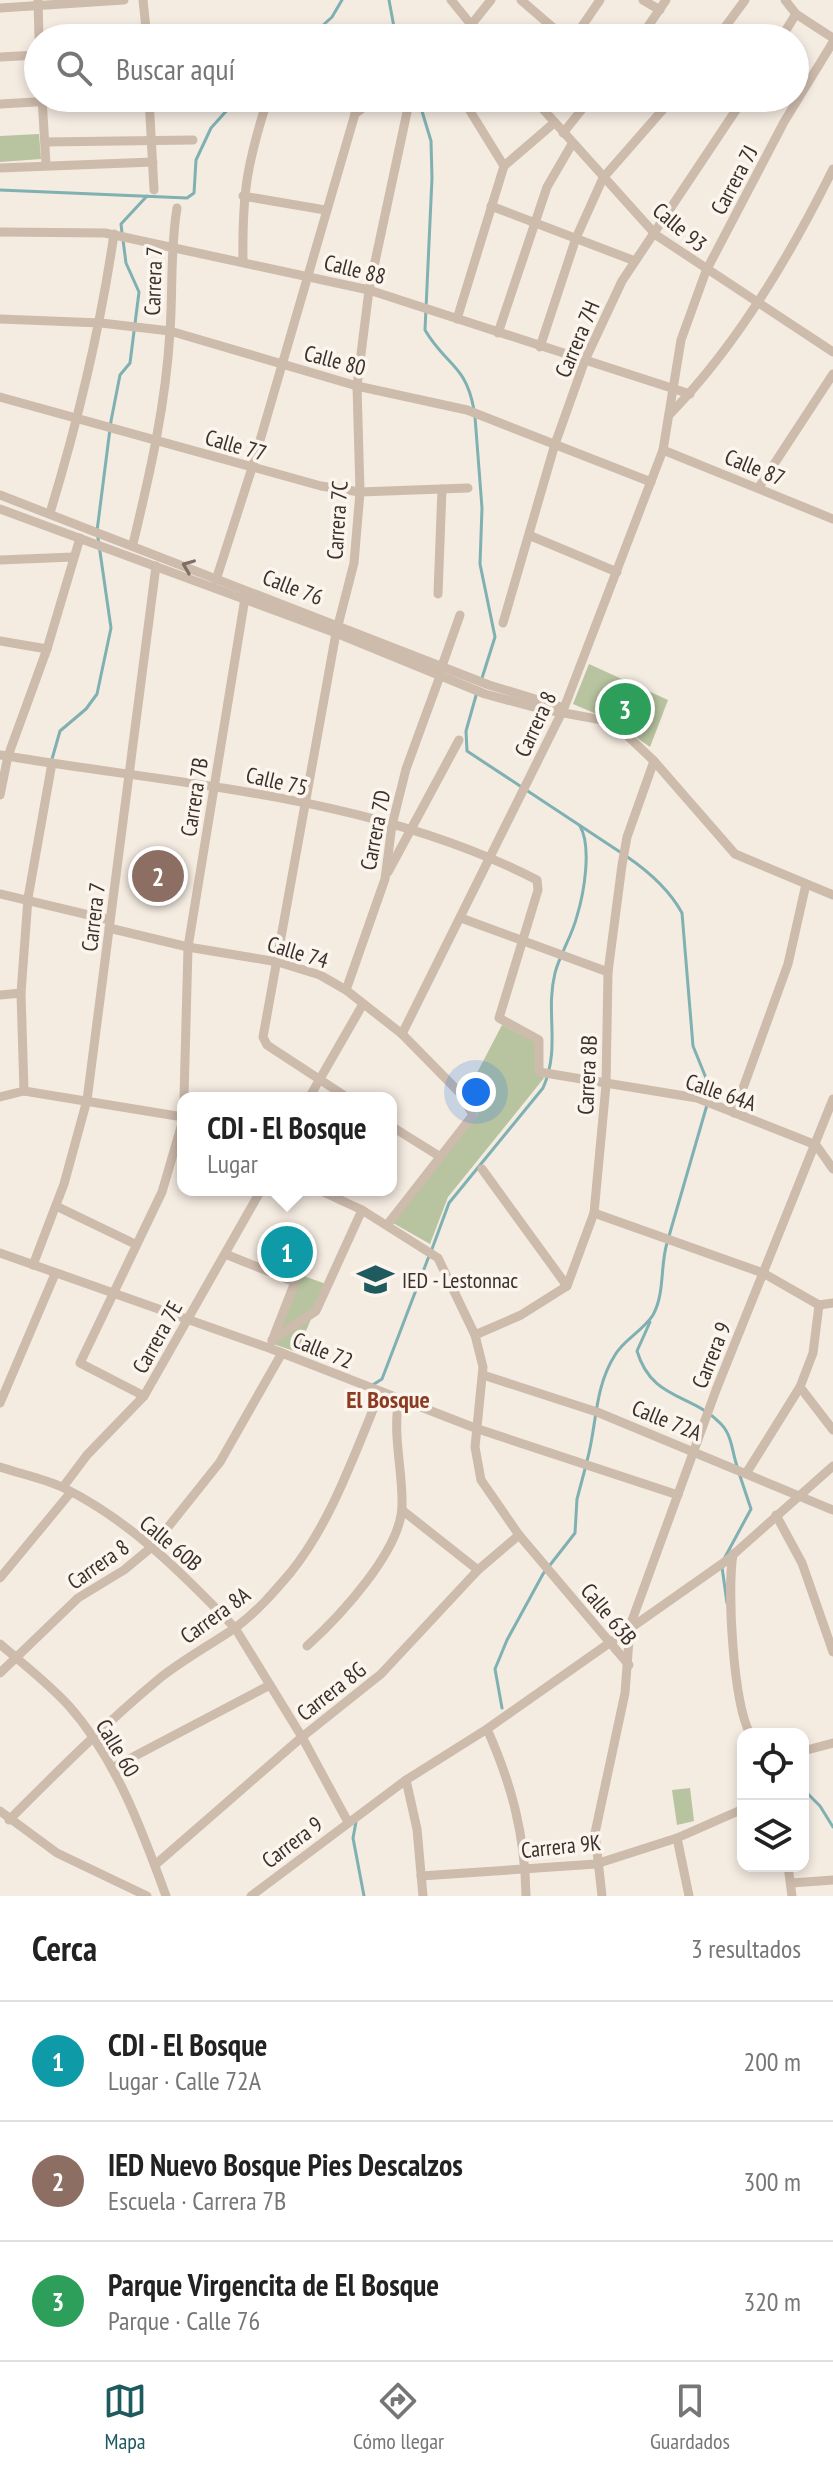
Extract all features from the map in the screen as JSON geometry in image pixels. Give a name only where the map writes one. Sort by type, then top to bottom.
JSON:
[{"type":"street","points":[[0,8],[38,2],[124,0]]},
{"type":"street","points":[[143,0],[146,24]]},
{"type":"street","points":[[451,0],[470,24]]},
{"type":"street","points":[[472,24],[491,0]]},
{"type":"street","points":[[521,0],[549,24]]},
{"type":"street","points":[[584,24],[600,0]]},
{"type":"street","points":[[643,0],[660,10]]},
{"type":"street","points":[[650,24],[666,0]]},
{"type":"street","points":[[785,0],[796,14],[833,40]]},
{"type":"street","points":[[38,2],[39,24]]},
{"type":"street","points":[[726,24],[740,2]]},
{"type":"street","points":[[790,24],[796,14]]},
{"type":"street","name":"Carrera 7J","points":[[809,80],[833,40]]},
{"type":"street","points":[[0,57],[24,56]]},
{"type":"street","points":[[0,104],[24,102]]},
{"type":"street","points":[[43,112],[46,164]]},
{"type":"street","points":[[150,112],[154,190]]},
{"type":"street","points":[[243,262],[243,196],[248,157],[263,112]]},
{"type":"street","points":[[215,582],[252,468],[325,210],[358,112]]},
{"type":"street","name":"Carrera 7C","points":[[318,1079],[267,1045],[263,1037],[337,628],[354,563],[360,492],[357,386],[369,290],[407,112]]},
{"type":"street","points":[[471,112],[504,166]]},
{"type":"street","name":"Calle 93","points":[[545,112],[656,235],[706,271],[833,352]]},
{"type":"street","points":[[563,133],[580,112]]},
{"type":"street","points":[[540,347],[576,238],[603,178],[661,112]]},
{"type":"street","name":"Carrera 7H","points":[[503,623],[531,536],[555,444],[585,360],[635,261],[656,235],[735,112]]},
{"type":"street","name":"Carrera 7J","points":[[673,389],[681,340],[706,271],[790,112]]},
{"type":"street","points":[[457,319],[504,166],[554,123]]},
{"type":"street","points":[[45,142],[193,140]]},
{"type":"street","points":[[498,333],[537,225],[547,187],[572,144]]},
{"type":"street","points":[[0,168],[153,162]]},
{"type":"street","points":[[668,416],[690,394],[757,302],[811,214],[833,169]]},
{"type":"street","points":[[243,196],[325,210]]},
{"type":"street","points":[[491,206],[635,261]]},
{"type":"street","name":"Carrera 7","points":[[133,544],[158,441],[170,331],[171,246],[177,208]]},
{"type":"street","name":"Calle 88","points":[[0,232],[114,234],[369,290],[690,394]]},
{"type":"street","points":[[50,513],[79,419],[101,323],[114,234]]},
{"type":"street","name":"Calle 80","points":[[0,319],[101,323],[170,331],[357,386],[467,410],[651,482]]},
{"type":"street","points":[[759,487],[833,374]]},
{"type":"street","name":"Carrera 8","points":[[402,1034],[566,711],[663,450],[673,389]]},
{"type":"street","name":"Calle 77","points":[[0,397],[252,468],[360,492],[468,488]]},
{"type":"street","name":"Calle 87","points":[[663,450],[833,519]]},
{"type":"street","points":[[438,594],[442,489]]},
{"type":"street","name":"Calle 76","points":[[0,495],[133,544],[245,598],[337,628]]},
{"type":"street","name":"Calle 76","points":[[0,509],[156,566],[215,582],[487,689],[613,722],[654,761],[735,854],[833,895]]},
{"type":"street","points":[[531,536],[617,572]]},
{"type":"street","points":[[0,795],[4,755],[47,649],[80,538]]},
{"type":"street","points":[[0,560],[73,557]]},
{"type":"street","name":"Carrera 7","points":[[33,1265],[56,1206],[87,1100],[156,566]]},
{"type":"street","name":"Carrera 7B","points":[[184,1092],[188,947],[245,598]]},
{"type":"street","name":"Carrera 7D","points":[[346,990],[385,879],[392,825],[406,769],[460,615]]},
{"type":"street","points":[[0,641],[47,649]]},
{"type":"street","points":[[385,879],[459,740]]},
{"type":"street","name":"Calle 75","points":[[4,755],[214,785],[409,829],[492,858],[537,880],[538,890],[522,940]]},
{"type":"street","name":"Carrera 8B","points":[[567,1286],[594,1213],[606,1085],[608,972],[622,865],[627,837],[654,761]]},
{"type":"street","points":[[24,1091],[21,993],[28,898],[52,763]]},
{"type":"street","points":[[734,1113],[788,964],[806,884]]},
{"type":"street","name":"Calle 74","points":[[0,894],[28,898],[188,947],[278,962],[320,975],[346,990],[402,1034],[461,1094],[473,1113],[439,1156]]},
{"type":"street","points":[[461,918],[608,972]]},
{"type":"street","name":"Calle 64A","points":[[522,940],[499,1018],[539,1040],[546,1073],[697,1098],[816,1145]]},
{"type":"street","points":[[0,995],[21,993]]},
{"type":"street","points":[[312,1092],[363,1004]]},
{"type":"street","points":[[318,1079],[339,1092]]},
{"type":"street","points":[[0,1097],[24,1091],[177,1117]]},
{"type":"street","name":"Carrera 9","points":[[629,1665],[630,1626],[707,1415],[833,1099]]},
{"type":"street","points":[[387,1225],[439,1156],[397,1130]]},
{"type":"street","points":[[144,1396],[80,1363],[162,1192],[177,1139]]},
{"type":"street","points":[[816,1145],[833,1169]]},
{"type":"street","points":[[475,1335],[521,1315],[567,1286],[482,1169]]},
{"type":"street","name":"Carrera 7E","points":[[0,1578],[67,1490],[87,1455],[144,1396],[258,1196]]},
{"type":"street","points":[[332,1196],[362,1210],[431,1252],[451,1282],[475,1335],[483,1371]]},
{"type":"street","points":[[56,1206],[135,1244]]},
{"type":"street","points":[[271,1344],[316,1311],[362,1210]]},
{"type":"street","points":[[594,1213],[763,1273],[819,1305],[833,1303]]},
{"type":"street","name":"Calle 72","points":[[0,1253],[186,1321],[271,1344],[282,1353],[380,1393],[678,1495]]},
{"type":"street","points":[[225,1254],[295,1282],[271,1344]]},
{"type":"street","points":[[0,1403],[55,1274]]},
{"type":"street","points":[[741,1469],[800,1387],[813,1353],[819,1305]]},
{"type":"street","name":"Carrera 8","points":[[0,1673],[78,1598],[124,1570],[153,1546],[220,1462],[282,1353]]},
{"type":"street","name":"Calle 72A","points":[[483,1371],[594,1410],[801,1494],[833,1510]]},
{"type":"street","name":"Calle 63B","points":[[483,1371],[475,1428],[479,1475],[519,1535],[629,1665],[619,1726],[600,1798],[596,1864],[602,1896]]},
{"type":"street","points":[[800,1387],[833,1430]]},
{"type":"street","name":"Carrera 8A","points":[[9,1820],[93,1737],[198,1649],[235,1628],[266,1601],[294,1568],[338,1492],[380,1393]]},
{"type":"street","points":[[307,1646],[330,1625],[378,1565],[402,1510],[397,1426],[399,1400]]},
{"type":"street","points":[[630,1626],[733,1554],[833,1466]]},
{"type":"street","name":"Calle 60B","points":[[0,1467],[67,1490],[153,1546],[235,1628],[302,1737],[348,1822]]},
{"type":"street","points":[[402,1510],[478,1570]]},
{"type":"street","points":[[776,1515],[802,1563],[833,1652]]},
{"type":"street","name":"Carrera 8G","points":[[155,1865],[302,1737],[381,1674],[478,1570],[519,1535]]},
{"type":"street","points":[[733,1554],[731,1576],[737,1689],[748,1728]]},
{"type":"street","name":"Carrera 9","points":[[251,1896],[406,1780],[487,1729],[630,1626]]},
{"type":"street","name":"Calle 60","points":[[0,1644],[47,1684],[93,1737],[112,1768],[166,1896]]},
{"type":"street","points":[[112,1768],[270,1685]]},
{"type":"street","points":[[487,1729],[509,1779],[521,1823],[526,1896]]},
{"type":"street","points":[[809,1749],[833,1743]]},
{"type":"street","points":[[406,1780],[417,1829],[423,1896]]},
{"type":"street","points":[[0,1811],[57,1853],[147,1896]]},
{"type":"street","name":"Carrera 9K","points":[[421,1876],[596,1864],[677,1838],[737,1812]]},
{"type":"street","points":[[677,1838],[689,1896]]},
{"type":"street","points":[[789,1872],[792,1896]]},
{"type":"street","points":[[792,1883],[833,1880]]},
{"type":"green space","points":[[39,134],[41,159],[0,162],[0,136]]},
{"type":"green space","points":[[589,664],[668,700],[650,747],[613,721],[573,704]]},
{"type":"green space","points":[[502,1025],[535,1042],[540,1075],[544,1078],[448,1197],[430,1244],[393,1223],[441,1157],[478,1114],[466,1094]]},
{"type":"green space","points":[[301,1275],[326,1284],[297,1352],[273,1344]]},
{"type":"green space","points":[[690,1788],[694,1821],[677,1825],[672,1790]]},
{"type":"waterway","points":[[324,24],[342,0]]},
{"type":"waterway","points":[[389,0],[393,24]]},
{"type":"waterway","points":[[0,190],[187,198],[194,193],[196,160],[211,128],[225,112]]},
{"type":"waterway","points":[[422,112],[431,141],[432,178],[425,330],[461,374],[474,410]]},
{"type":"waterway","points":[[122,233],[121,224],[147,196]]},
{"type":"waterway","points":[[52,759],[60,731],[86,709],[97,694],[111,628],[97,531],[111,421],[120,375],[130,363],[139,292],[126,263],[123,240]]},
{"type":"waterway","points":[[475,417],[482,508],[480,564],[495,637],[482,678]]},
{"type":"waterway","points":[[477,692],[466,731],[467,751],[620,852]]},
{"type":"waterway","points":[[432,1249],[449,1203],[543,1088],[551,1058],[552,988],[575,923],[584,883],[586,846],[580,826]]},
{"type":"waterway","points":[[626,856],[657,881],[682,913],[693,1046],[706,1078],[709,1098],[669,1236]]},
{"type":"waterway","points":[[587,1461],[603,1380],[619,1349],[644,1326],[657,1307],[667,1243]]},
{"type":"waterway","points":[[371,1386],[382,1379],[429,1256]]},
{"type":"waterway","points":[[650,1322],[637,1351],[644,1367],[663,1388],[710,1414],[725,1428],[737,1466]]},
{"type":"waterway","points":[[502,1708],[495,1669],[543,1574],[575,1533],[577,1499],[585,1469]]},
{"type":"waterway","points":[[724,1559],[751,1509],[739,1473]]},
{"type":"waterway","points":[[722,1567],[727,1603]]},
{"type":"waterway","points":[[809,1795],[833,1827]]},
{"type":"waterway","points":[[356,1822],[353,1838],[364,1896]]},
{"type":"place","name":"Parque Virgencita de El Bosque","points":[[625,709]]},
{"type":"place","name":"IED Nuevo Bosque Pies Descalzos","points":[[158,876]]},
{"type":"place","name":"CDI - El Bosque","points":[[287,1252]]},
{"type":"place","name":"IED - Lestonnac","points":[[376,1280]]},
{"type":"district","name":"El Bosque","points":[[388,1400]]}]
